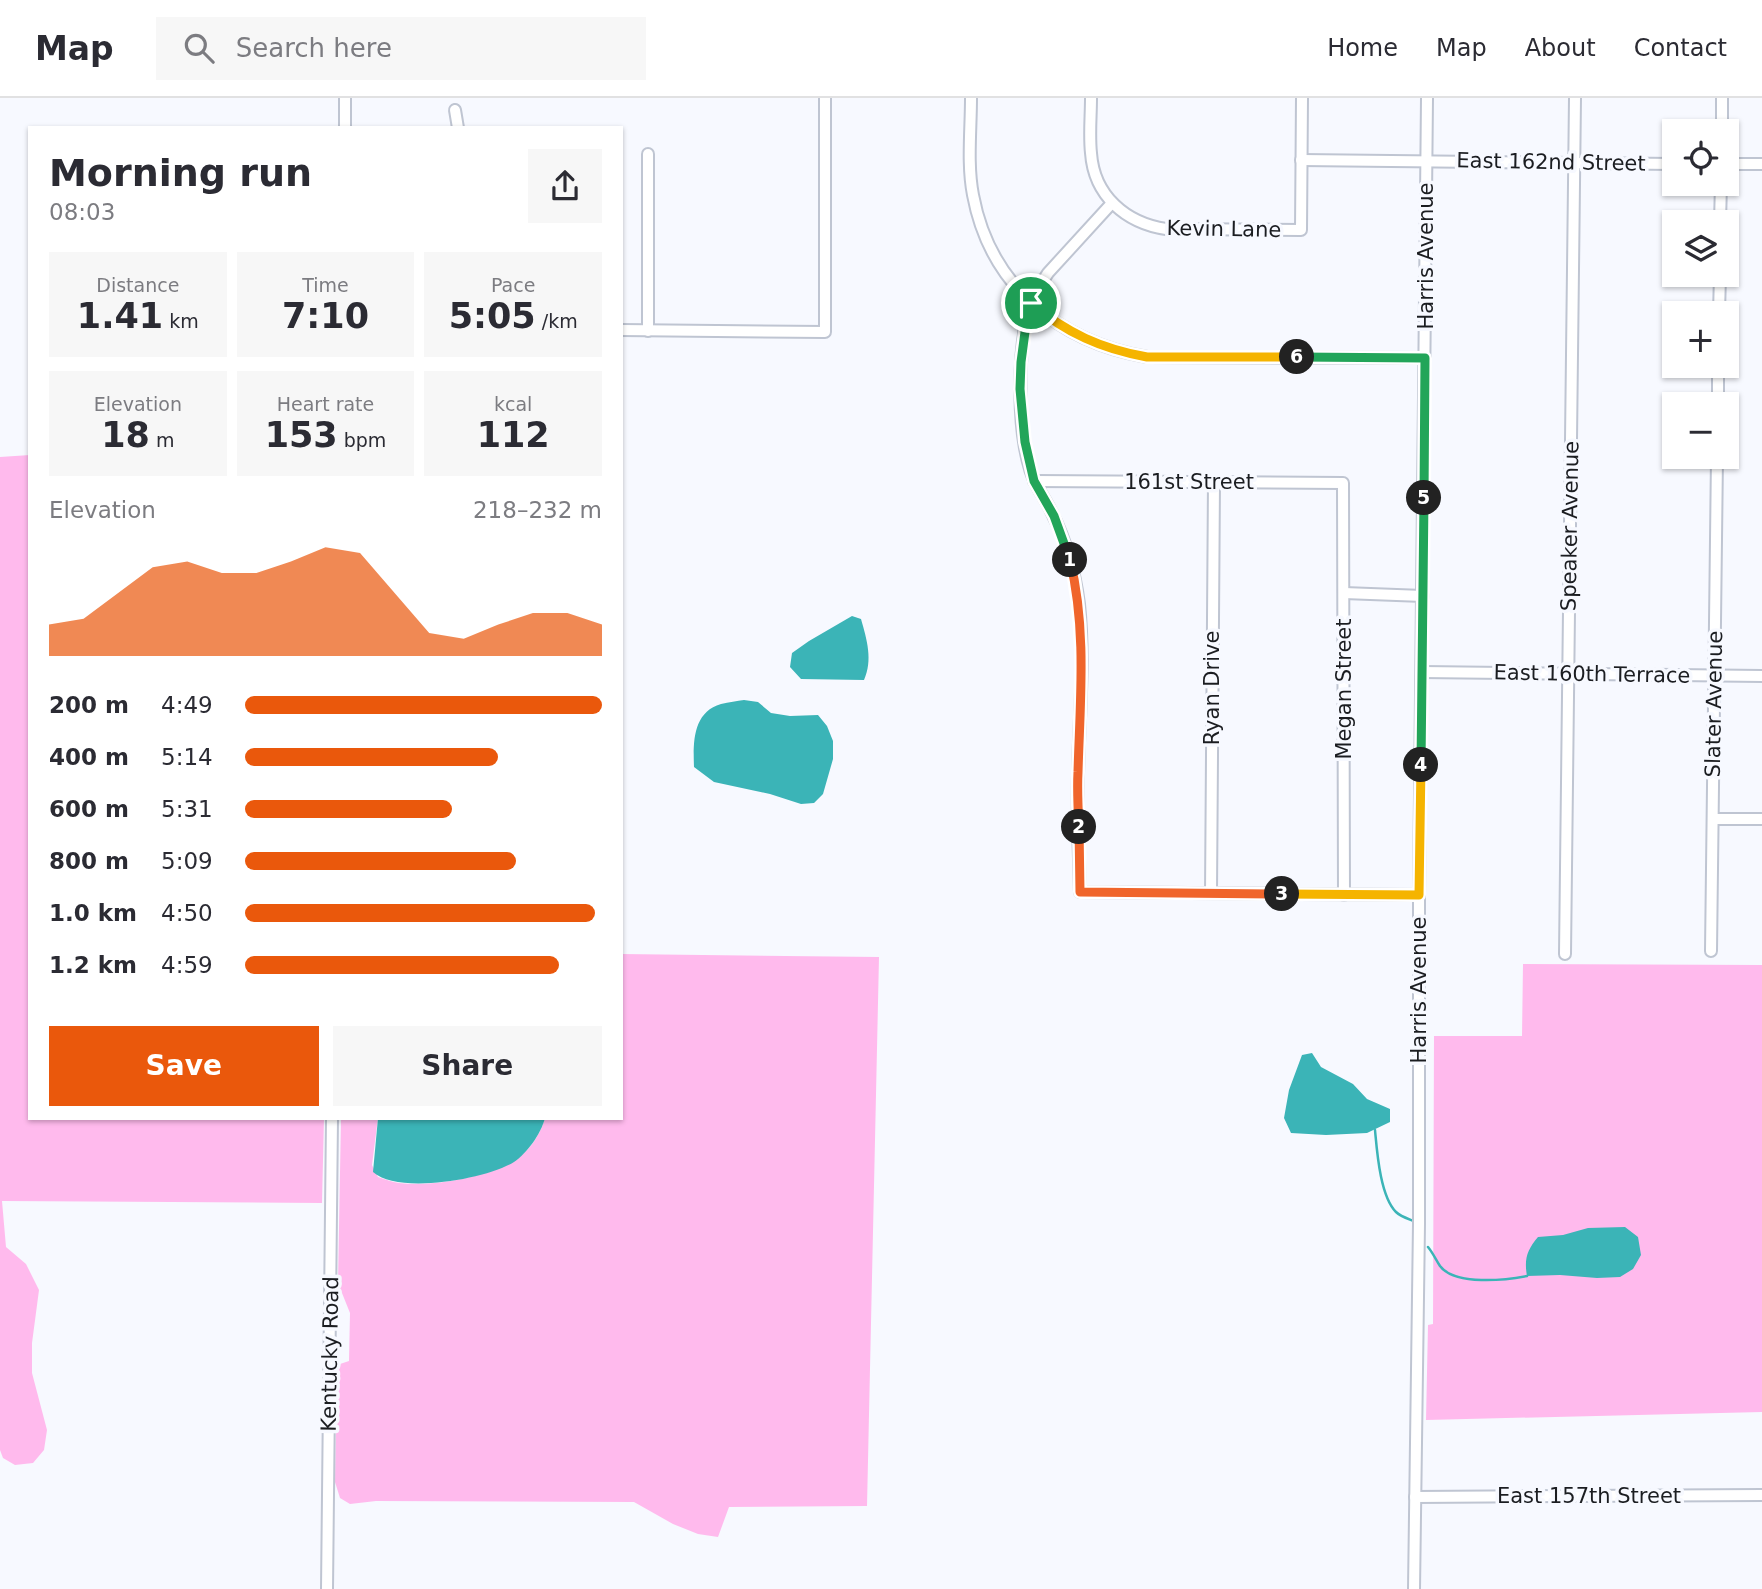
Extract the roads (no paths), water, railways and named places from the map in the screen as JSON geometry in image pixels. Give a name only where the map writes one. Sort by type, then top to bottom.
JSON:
[{"type":"street","points":[[345,98],[345,126]]},
{"type":"street","points":[[623,330],[825,332],[825,98]]},
{"type":"street","points":[[971,98],[973,196],[986,239],[1009,278],[1031,303],[1084,339],[1106,348],[1147,357],[1425,358]]},
{"type":"street","name":"Kevin Lane","points":[[1091,98],[1093,167],[1103,192],[1112,203],[1140,223],[1166,229],[1301,230],[1301,160]]},
{"type":"street","points":[[1301,160],[1302,98]]},
{"type":"street","name":"Harris Avenue","points":[[1414,1589],[1427,98]]},
{"type":"street","name":"Speaker Avenue","points":[[1565,954],[1575,98]]},
{"type":"street","points":[[1722,98],[1722,119]]},
{"type":"street","points":[[455,110],[458,126]]},
{"type":"street","points":[[648,154],[648,331]]},
{"type":"street","name":"East 162nd Street","points":[[1301,160],[1662,164]]},
{"type":"street","points":[[1739,164],[1762,164]]},
{"type":"street","points":[[1112,203],[1039,286],[1027,317],[1021,362],[1020,389],[1025,442],[1034,481],[1062,534],[1079,603],[1080,892],[1419,895]]},
{"type":"street","name":"Slater Avenue","points":[[1711,951],[1717,469]]},
{"type":"street","name":"161st Street","points":[[1034,481],[1343,483]]},
{"type":"street","name":"Ryan Drive","points":[[1211,893],[1214,482]]},
{"type":"street","name":"Megan Street","points":[[1343,483],[1344,895]]},
{"type":"street","points":[[1344,593],[1423,596]]},
{"type":"street","name":"East 160th Terrace","points":[[1422,672],[1762,676]]},
{"type":"street","points":[[1713,819],[1762,819]]},
{"type":"street","name":"Kentucky Road","points":[[327,1589],[332,1120]]},
{"type":"street","name":"East 157th Street","points":[[1415,1497],[1762,1495]]},
{"type":"water","points":[[852,616],[861,619],[867,642],[869,657],[864,680],[801,679],[790,667],[792,653]]},
{"type":"water","points":[[744,700],[758,702],[771,713],[790,716],[818,715],[827,726],[833,741],[833,759],[823,794],[814,803],[801,804],[714,782],[694,767],[695,738],[705,714],[721,704]]},
{"type":"water","points":[[1312,1053],[1321,1067],[1353,1084],[1367,1099],[1390,1109],[1390,1122],[1367,1133],[1291,1133],[1284,1118],[1289,1090],[1302,1055]]},
{"type":"water","points":[[378,1120],[544,1120],[533,1143],[524,1154],[514,1162],[484,1174],[443,1182],[402,1183],[385,1179],[373,1172]]},
{"type":"water","points":[[1625,1227],[1638,1237],[1641,1255],[1633,1269],[1620,1277],[1527,1276],[1527,1255],[1538,1237],[1563,1235],[1588,1228]]},
{"type":"waterway","points":[[1375,1130],[1380,1173],[1386,1195],[1396,1212],[1416,1222]]},
{"type":"waterway","points":[[1428,1247],[1440,1266],[1457,1277],[1481,1280],[1527,1276]]}]
